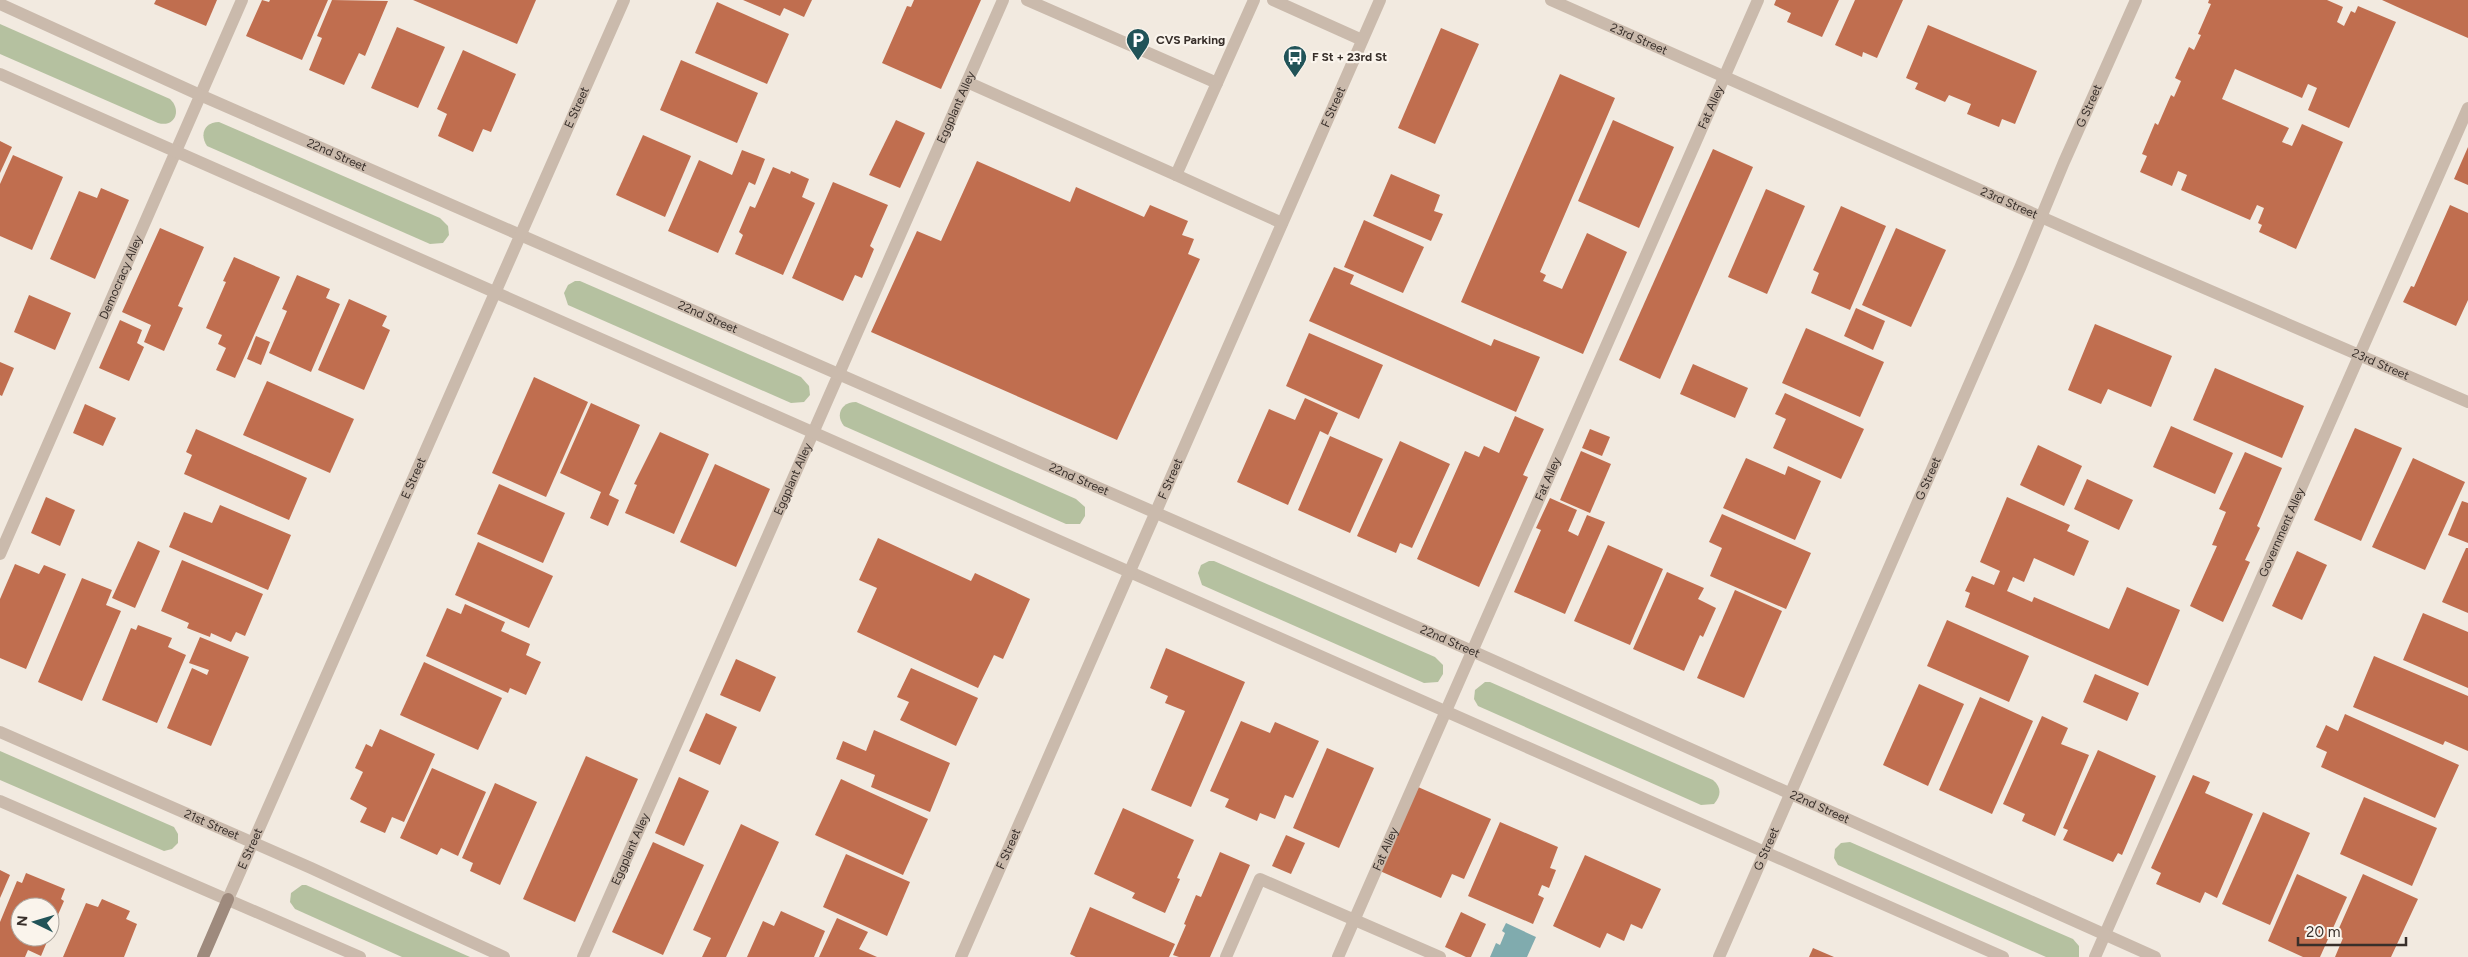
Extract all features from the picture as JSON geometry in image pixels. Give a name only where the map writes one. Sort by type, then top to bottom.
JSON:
[{"type":"street","name":"Democracy Alley","points":[[0,554],[242,0]]},
{"type":"street","name":"E Street","points":[[203,957],[624,0]]},
{"type":"street","name":"Eggplant Alley","points":[[583,957],[1003,0]]},
{"type":"street","points":[[1026,0],[1217,83]]},
{"type":"street","points":[[1176,175],[1254,0]]},
{"type":"street","points":[[1273,0],[1362,40]]},
{"type":"street","name":"F Street","points":[[961,957],[1380,0]]},
{"type":"street","name":"23rd Street","points":[[1551,0],[2041,217],[2468,402]]},
{"type":"street","name":"Fat Alley","points":[[1338,957],[1758,0]]},
{"type":"street","name":"G Street","points":[[1719,957],[2136,0]]},
{"type":"street","name":"22nd Street","points":[[0,4],[200,95],[522,234],[1155,514],[1472,651],[2155,957]]},
{"type":"street","points":[[0,74],[2003,957]]},
{"type":"street","points":[[967,82],[1282,223]]},
{"type":"street","name":"Government Alley","points":[[2096,957],[2468,108]]},
{"type":"street","name":"21st Street","points":[[0,732],[252,844],[311,868],[504,957]]},
{"type":"street","points":[[0,801],[360,957]]},
{"type":"street","points":[[1226,957],[1260,879],[1440,957]]},
{"type":"green space","points":[[0,24],[170,99],[176,108],[175,117],[169,123],[158,123],[0,54]]},
{"type":"green space","points":[[219,122],[440,218],[448,226],[449,235],[443,243],[430,244],[207,146],[204,133],[207,126]]},
{"type":"green space","points":[[575,281],[580,281],[801,377],[809,386],[810,395],[804,402],[791,403],[568,305],[564,293],[568,285]]},
{"type":"green space","points":[[856,402],[1076,499],[1085,507],[1085,516],[1080,524],[1066,524],[844,426],[840,418],[841,410],[847,404]]},
{"type":"green space","points":[[1214,561],[1435,657],[1443,665],[1443,674],[1438,682],[1424,683],[1202,585],[1198,573],[1201,565]]},
{"type":"green space","points":[[1485,682],[1490,682],[1713,780],[1718,785],[1720,791],[1718,797],[1714,804],[1701,805],[1478,706],[1474,699],[1475,690]]},
{"type":"green space","points":[[0,751],[174,827],[178,834],[178,843],[172,849],[164,851],[0,780]]},
{"type":"green space","points":[[1850,842],[2073,939],[2079,946],[2079,957],[2046,957],[1838,865],[1834,858],[1835,849],[1841,843]]},
{"type":"green space","points":[[302,885],[306,885],[470,957],[402,957],[295,909],[290,902],[291,893]]},
{"type":"water","points":[[1506,923],[1536,937],[1527,957],[1490,957],[1496,943],[1500,945],[1505,933],[1502,931]]},
{"type":"building","points":[[156,0],[217,0],[206,26],[154,4]]},
{"type":"building","points":[[262,0],[269,2],[270,0],[328,0],[302,60],[246,36]]},
{"type":"building","points":[[332,0],[388,1],[365,56],[359,53],[344,85],[309,70],[322,38],[317,36]]},
{"type":"building","points":[[413,0],[536,0],[517,44]]},
{"type":"building","points":[[743,0],[812,0],[804,17],[784,8],[780,16]]},
{"type":"building","points":[[914,0],[981,0],[941,89],[882,63],[907,6],[911,7]]},
{"type":"building","points":[[1776,0],[1839,0],[1822,37],[1787,22],[1791,13],[1774,5]]},
{"type":"building","points":[[1855,0],[1903,0],[1877,58],[1863,52],[1862,57],[1835,45]]},
{"type":"building","points":[[2209,0],[2327,0],[2343,7],[2337,22],[2344,26],[2351,11],[2355,13],[2358,6],[2396,22],[2349,128],[2308,110],[2317,88],[2308,84],[2302,98],[2235,69],[2222,99],[2289,128],[2282,142],[2292,146],[2302,124],[2343,142],[2296,249],[2259,232],[2262,225],[2258,223],[2264,208],[2257,205],[2250,220],[2181,190],[2187,175],[2178,171],[2172,186],[2140,172],[2147,156],[2142,154],[2155,123],[2158,125],[2171,95],[2174,97],[2181,81],[2175,78],[2189,47],[2194,50],[2201,35],[2198,34],[2211,4],[2208,3]]},
{"type":"building","points":[[2382,0],[2468,0],[2468,38],[2404,10]]},
{"type":"building","points":[[717,2],[789,34],[767,84],[695,53]]},
{"type":"building","points":[[1928,25],[2037,71],[2015,124],[2002,119],[1999,127],[1967,114],[1971,104],[1949,95],[1945,102],[1915,89],[1918,83],[1906,78]]},
{"type":"building","points":[[397,27],[445,47],[418,108],[371,88]]},
{"type":"building","points":[[1441,28],[1479,44],[1435,144],[1398,128]]},
{"type":"building","points":[[463,50],[516,74],[491,132],[483,129],[473,152],[438,136],[447,114],[437,109]]},
{"type":"building","points":[[681,60],[758,93],[737,143],[660,110]]},
{"type":"building","points":[[1560,74],[1615,98],[1540,272],[1546,275],[1543,281],[1562,289],[1587,233],[1627,252],[1583,354],[1461,302]]},
{"type":"building","points":[[896,120],[925,133],[900,188],[869,175]]},
{"type":"building","points":[[1613,120],[1674,147],[1639,228],[1578,201]]},
{"type":"building","points":[[643,135],[691,156],[665,217],[616,195]]},
{"type":"building","points":[[0,141],[12,147],[0,173]]},
{"type":"building","points":[[2468,147],[2468,185],[2454,179]]},
{"type":"building","points":[[1713,149],[1753,167],[1660,379],[1619,360]]},
{"type":"building","points":[[742,150],[765,159],[755,185],[749,182],[718,253],[668,231],[699,160],[732,175]]},
{"type":"building","points":[[13,155],[63,177],[32,250],[0,236],[0,184]]},
{"type":"building","points":[[977,161],[1070,202],[1076,187],[1144,217],[1150,205],[1188,221],[1182,235],[1194,239],[1188,254],[1200,259],[1117,440],[871,332],[917,231],[941,241]]},
{"type":"building","points":[[773,167],[790,174],[791,171],[809,179],[802,197],[815,203],[783,275],[735,254],[743,235],[739,232],[750,206],[755,208]]},
{"type":"building","points":[[1391,174],[1440,195],[1434,211],[1443,214],[1431,241],[1373,216]]},
{"type":"building","points":[[833,182],[888,205],[870,246],[874,249],[862,278],[855,275],[843,301],[792,278]]},
{"type":"building","points":[[101,188],[129,200],[95,279],[50,259],[79,191],[97,198]]},
{"type":"building","points":[[1766,189],[1805,206],[1767,294],[1728,277]]},
{"type":"building","points":[[2450,205],[2468,213],[2468,300],[2456,326],[2403,302],[2411,286],[2414,287]]},
{"type":"building","points":[[1841,206],[1886,226],[1850,310],[1811,293],[1819,273],[1813,270]]},
{"type":"building","points":[[1364,220],[1424,247],[1403,293],[1344,267]]},
{"type":"building","points":[[160,228],[204,247],[178,306],[183,308],[164,351],[144,342],[151,325],[122,312]]},
{"type":"building","points":[[1896,228],[1946,250],[1911,327],[1862,305]]},
{"type":"building","points":[[234,257],[280,277],[235,378],[216,370],[226,348],[218,344],[222,335],[206,328],[226,282],[223,281]]},
{"type":"building","points":[[1334,267],[1354,275],[1350,284],[1491,346],[1494,339],[1540,357],[1516,412],[1309,321]]},
{"type":"building","points":[[297,275],[330,289],[326,298],[340,304],[311,372],[269,353],[287,311],[282,309]]},
{"type":"building","points":[[29,295],[71,313],[55,350],[14,332]]},
{"type":"building","points":[[349,299],[387,316],[382,326],[390,330],[364,390],[318,370]]},
{"type":"building","points":[[1856,308],[1885,321],[1873,350],[1844,336]]},
{"type":"building","points":[[120,320],[142,330],[137,343],[144,347],[129,381],[99,368]]},
{"type":"building","points":[[2095,324],[2172,356],[2151,407],[2108,389],[2101,404],[2068,390]]},
{"type":"building","points":[[1806,328],[1884,362],[1860,417],[1782,383]]},
{"type":"building","points":[[1309,333],[1383,365],[1359,419],[1286,386]]},
{"type":"building","points":[[256,336],[270,342],[261,365],[247,359]]},
{"type":"building","points":[[0,362],[14,368],[2,396],[0,395]]},
{"type":"building","points":[[1693,364],[1748,388],[1735,418],[1680,394]]},
{"type":"building","points":[[2215,368],[2304,406],[2282,458],[2193,420]]},
{"type":"building","points":[[534,377],[588,402],[546,497],[492,473]]},
{"type":"building","points":[[267,381],[354,419],[330,473],[243,435]]},
{"type":"building","points":[[1785,393],[1864,429],[1841,479],[1773,448],[1786,419],[1775,414]]},
{"type":"building","points":[[1305,398],[1338,413],[1328,435],[1320,431],[1288,505],[1237,482],[1269,409],[1295,420]]},
{"type":"building","points":[[591,403],[640,425],[609,495],[619,500],[608,526],[590,518],[601,492],[560,473]]},
{"type":"building","points":[[85,404],[116,418],[103,446],[73,433]]},
{"type":"building","points":[[1515,416],[1544,429],[1523,475],[1528,477],[1479,587],[1417,559],[1465,451],[1479,457],[1484,446],[1499,453]]},
{"type":"building","points":[[2171,426],[2233,453],[2215,494],[2153,467]]},
{"type":"building","points":[[2355,428],[2402,448],[2361,541],[2314,520]]},
{"type":"building","points":[[196,429],[307,478],[289,520],[184,474],[192,455],[186,452]]},
{"type":"building","points":[[1590,429],[1610,437],[1602,456],[1582,448]]},
{"type":"building","points":[[660,432],[709,454],[674,534],[625,513],[637,485],[634,484]]},
{"type":"building","points":[[1330,436],[1383,459],[1350,533],[1298,510]]},
{"type":"building","points":[[1400,441],[1450,464],[1412,548],[1400,543],[1396,553],[1357,536]]},
{"type":"building","points":[[2038,445],[2082,466],[2064,506],[2020,485]]},
{"type":"building","points":[[1581,451],[1611,464],[1590,513],[1560,500]]},
{"type":"building","points":[[2245,452],[2282,468],[2257,526],[2260,528],[2245,560],[2250,562],[2223,622],[2190,606],[2217,546],[2212,545],[2226,512],[2219,509]]},
{"type":"building","points":[[1746,458],[1785,475],[1788,466],[1821,481],[1795,540],[1723,508]]},
{"type":"building","points":[[2413,458],[2465,482],[2425,570],[2372,547]]},
{"type":"building","points":[[715,464],[770,489],[736,567],[680,542]]},
{"type":"building","points":[[2087,479],[2133,500],[2119,530],[2074,509]]},
{"type":"building","points":[[499,484],[565,513],[543,563],[477,534]]},
{"type":"building","points":[[46,497],[75,510],[60,546],[31,533]]},
{"type":"building","points":[[2007,497],[2070,525],[2067,531],[2089,541],[2074,576],[2034,558],[2024,582],[2013,577],[2007,591],[2032,602],[2034,597],[2109,629],[2127,587],[2180,610],[2148,686],[1965,607],[1970,593],[1965,591],[1972,576],[1994,585],[2000,571],[1980,562]]},
{"type":"building","points":[[1550,498],[1577,510],[1568,531],[1578,536],[1587,515],[1605,522],[1565,614],[1514,592],[1541,530],[1536,528]]},
{"type":"building","points":[[2462,501],[2468,503],[2468,543],[2448,535]]},
{"type":"building","points":[[220,505],[291,535],[268,590],[169,547],[184,512],[212,523]]},
{"type":"building","points":[[1722,514],[1811,553],[1786,609],[1710,576],[1722,548],[1709,542]]},
{"type":"building","points":[[878,538],[971,581],[975,573],[1030,599],[1003,659],[994,655],[978,688],[857,632],[877,588],[859,580]]},
{"type":"building","points":[[138,541],[160,551],[135,608],[112,598]]},
{"type":"building","points":[[478,542],[553,576],[529,628],[455,595]]},
{"type":"building","points":[[1608,545],[1663,569],[1630,645],[1574,621]]},
{"type":"building","points":[[2466,548],[2468,548],[2468,613],[2442,602]]},
{"type":"building","points":[[2297,551],[2327,565],[2302,620],[2272,606]]},
{"type":"building","points":[[182,560],[263,594],[245,636],[236,632],[231,642],[211,633],[210,637],[187,628],[189,623],[161,611]]},
{"type":"building","points":[[15,564],[39,574],[44,565],[66,574],[26,669],[0,658],[0,599]]},
{"type":"building","points":[[1667,572],[1704,588],[1698,599],[1716,608],[1703,637],[1700,635],[1684,671],[1633,649]]},
{"type":"building","points":[[82,578],[112,590],[106,605],[121,611],[82,701],[38,682]]},
{"type":"building","points":[[1735,590],[1782,611],[1744,698],[1697,678]]},
{"type":"building","points":[[465,604],[505,622],[501,631],[530,644],[526,655],[541,662],[526,695],[510,688],[508,693],[426,656],[447,608],[461,614]]},
{"type":"building","points":[[2423,613],[2468,632],[2468,688],[2403,660]]},
{"type":"building","points":[[1947,620],[2029,656],[2009,702],[1927,666]]},
{"type":"building","points":[[138,625],[172,638],[168,647],[186,655],[157,723],[102,700],[131,628],[136,630]]},
{"type":"building","points":[[200,637],[249,657],[211,746],[167,728],[192,668],[207,675],[209,670],[189,663]]},
{"type":"building","points":[[1166,648],[1245,682],[1191,807],[1151,790],[1185,711],[1165,703],[1168,696],[1150,688]]},
{"type":"building","points":[[2374,656],[2468,696],[2468,751],[2445,741],[2443,745],[2353,707]]},
{"type":"building","points":[[736,659],[776,677],[760,712],[720,695]]},
{"type":"building","points":[[424,662],[502,698],[478,750],[400,715]]},
{"type":"building","points":[[911,668],[978,698],[956,746],[900,720],[909,702],[897,697]]},
{"type":"building","points":[[2095,674],[2139,693],[2127,721],[2083,702]]},
{"type":"building","points":[[1919,684],[1964,704],[1928,786],[1883,765]]},
{"type":"building","points":[[1980,697],[2033,721],[1992,814],[1939,790]]},
{"type":"building","points":[[706,713],[737,727],[720,765],[689,751]]},
{"type":"building","points":[[2345,714],[2459,765],[2435,818],[2321,767],[2327,752],[2316,747],[2326,725],[2338,731]]},
{"type":"building","points":[[2042,716],[2068,728],[2061,744],[2089,755],[2055,836],[2022,821],[2025,814],[2003,804]]},
{"type":"building","points":[[1241,721],[1270,733],[1275,722],[1319,741],[1293,798],[1285,795],[1275,819],[1260,813],[1257,821],[1225,807],[1229,799],[1210,791]]},
{"type":"building","points":[[380,729],[435,754],[404,822],[392,817],[385,833],[360,822],[367,808],[350,799],[363,772],[355,768],[366,744],[372,747]]},
{"type":"building","points":[[874,730],[950,763],[930,812],[871,787],[875,775],[836,759],[843,741],[866,751]]},
{"type":"building","points":[[1327,748],[1374,768],[1339,848],[1293,828]]},
{"type":"building","points":[[2098,750],[2156,776],[2122,855],[2118,853],[2113,862],[2063,840],[2068,830],[2063,828]]},
{"type":"building","points":[[586,756],[638,779],[575,922],[523,899]]},
{"type":"building","points":[[432,768],[486,792],[458,856],[441,848],[437,855],[400,838]]},
{"type":"building","points":[[2193,775],[2210,782],[2205,793],[2253,814],[2217,898],[2205,892],[2200,903],[2156,884],[2161,873],[2151,868]]},
{"type":"building","points":[[679,777],[709,791],[684,846],[655,833]]},
{"type":"building","points":[[841,779],[928,819],[903,875],[815,835]]},
{"type":"building","points":[[495,783],[537,802],[500,885],[470,871],[473,863],[462,858]]},
{"type":"building","points":[[1418,787],[1491,819],[1464,879],[1452,874],[1441,898],[1380,871]]},
{"type":"building","points":[[2364,797],[2437,828],[2412,886],[2340,854]]},
{"type":"building","points":[[1123,808],[1194,840],[1177,878],[1180,879],[1165,913],[1132,898],[1135,893],[1094,874]]},
{"type":"building","points":[[2263,812],[2310,833],[2270,925],[2222,904]]},
{"type":"building","points":[[1500,822],[1558,847],[1550,868],[1556,870],[1549,888],[1542,885],[1538,895],[1544,898],[1533,924],[1468,896]]},
{"type":"building","points":[[741,824],[779,842],[726,957],[702,957],[711,938],[693,930]]},
{"type":"building","points":[[1286,835],[1305,843],[1291,874],[1272,866]]},
{"type":"building","points":[[653,842],[704,865],[663,955],[612,932]]},
{"type":"building","points":[[1220,852],[1250,865],[1210,957],[1179,957],[1173,955],[1196,895],[1201,897]]},
{"type":"building","points":[[846,854],[910,882],[887,936],[823,907]]},
{"type":"building","points":[[1585,855],[1661,889],[1642,929],[1631,924],[1624,941],[1607,933],[1600,948],[1553,926]]},
{"type":"building","points":[[0,870],[10,875],[0,898]]},
{"type":"building","points":[[26,873],[65,889],[61,899],[64,901],[60,910],[60,897],[10,897],[17,881],[22,883]]},
{"type":"building","points":[[2297,874],[2347,897],[2320,957],[2303,957],[2268,941]]},
{"type":"building","points":[[2363,874],[2418,899],[2391,957],[2335,957],[2343,938],[2336,935]]},
{"type":"building","points":[[10,898],[10,947],[45,947],[41,956],[28,950],[25,957],[0,957],[0,922]]},
{"type":"building","points":[[102,899],[130,911],[126,919],[137,924],[124,957],[63,957],[86,903],[98,907]]},
{"type":"building","points":[[1090,907],[1175,944],[1169,957],[1076,957],[1070,954]]},
{"type":"building","points":[[781,911],[825,931],[814,957],[747,957],[763,921],[774,926]]},
{"type":"building","points":[[1461,912],[1486,924],[1471,957],[1466,957],[1445,947]]},
{"type":"building","points":[[837,918],[868,932],[859,949],[877,957],[819,957]]},
{"type":"building","points":[[1813,948],[1834,957],[1809,957]]},
{"type":"place","name":"CVS Parking","points":[[1138,61]]},
{"type":"place","name":"F St + 23rd St","points":[[1295,78]]}]
